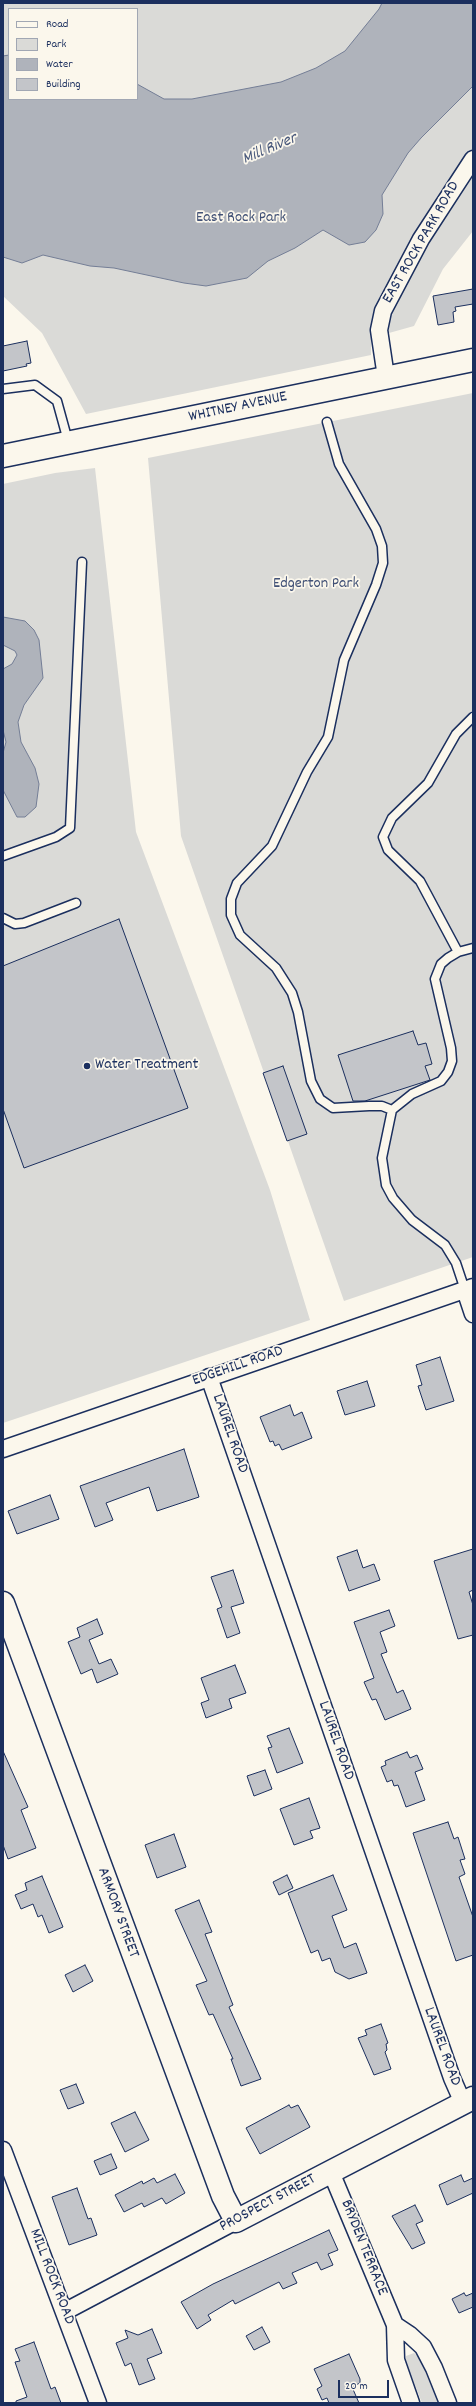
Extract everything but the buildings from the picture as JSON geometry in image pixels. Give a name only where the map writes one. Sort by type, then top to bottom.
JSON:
[{"type":"main road","name":"WHITNEY AVENUE","points":[[3,456],[473,360]]},
{"type":"main road","name":"ARMORY STREET","points":[[3,1603],[220,2188],[236,2221]]},
{"type":"main road","name":"PROSPECT STREET","points":[[236,2221],[468,2101]]},
{"type":"street","name":"EAST ROCK PARK ROAD","points":[[386,377],[379,330],[383,311],[421,238],[473,159]]},
{"type":"street","points":[[469,1288],[473,1314]]},
{"type":"street","name":"EDGEHILL ROAD","points":[[3,1449],[469,1288]]},
{"type":"street","name":"LAUREL ROAD","points":[[209,1377],[452,2078],[468,2101]]},
{"type":"street","name":"MILL ROCK ROAD","points":[[3,2150],[98,2403]]},
{"type":"street","name":"BRYDEN TERRACE","points":[[331,2172],[395,2325],[396,2360],[411,2403]]},
{"type":"street","name":"PROSPECT STREET","points":[[64,2312],[236,2221]]},
{"type":"street","points":[[395,2325],[410,2335],[422,2347],[434,2368],[448,2403]]},
{"type":"lane","points":[[3,389],[35,386],[57,400],[68,442]]},
{"type":"lane","points":[[327,422],[342,469],[376,528],[382,546],[383,563],[376,585],[344,660],[328,737],[307,772],[272,846],[237,883],[231,899],[231,915],[240,935],[276,968],[292,993],[298,1012],[311,1081],[320,1099],[333,1108],[375,1106],[392,1110]]},
{"type":"lane","points":[[3,856],[56,837],[70,828],[82,562]]},
{"type":"lane","points":[[458,952],[420,881],[388,850],[383,837],[392,818],[428,783],[456,734],[473,717]]},
{"type":"lane","points":[[3,918],[15,924],[24,923],[76,903]]},
{"type":"lane","points":[[469,1288],[445,1245],[412,1220],[401,1209],[386,1185],[382,1158],[392,1110],[412,1094],[441,1081],[448,1072],[452,1061],[451,1048],[435,979],[441,964],[458,952],[473,948]]},
{"type":"green space","name":"East Rock Park","points":[[3,3],[473,3],[473,231],[443,269],[414,326],[371,338],[371,355],[86,414],[42,333],[3,296]]},
{"type":"green space","name":"Edgerton Park","points":[[473,393],[473,1257],[344,1301],[181,836],[148,458]]},
{"type":"green space","points":[[95,468],[136,832],[270,1190],[310,1320],[3,1423],[3,484],[55,473]]},
{"type":"green space","points":[[414,2353],[420,2358],[438,2403],[422,2403],[405,2360],[406,2356]]},
{"type":"water","name":"Mill River","points":[[382,3],[473,3],[473,86],[408,153],[382,195],[383,214],[376,230],[365,242],[349,245],[323,230],[295,248],[268,261],[247,278],[206,286],[184,283],[114,268],[90,266],[43,255],[22,263],[3,257],[3,56],[8,55],[8,100],[138,100],[138,85],[164,99],[192,99],[281,82],[316,68],[345,51],[379,9]]},
{"type":"water","points":[[3,617],[25,621],[34,630],[39,640],[43,678],[24,705],[18,722],[21,742],[35,768],[39,784],[36,807],[25,817],[17,817],[3,790],[3,753],[6,742],[3,730],[3,669],[12,664],[17,655],[15,651],[3,645]]},
{"type":"place","name":"Water Treatment","points":[[87,1066]]}]
